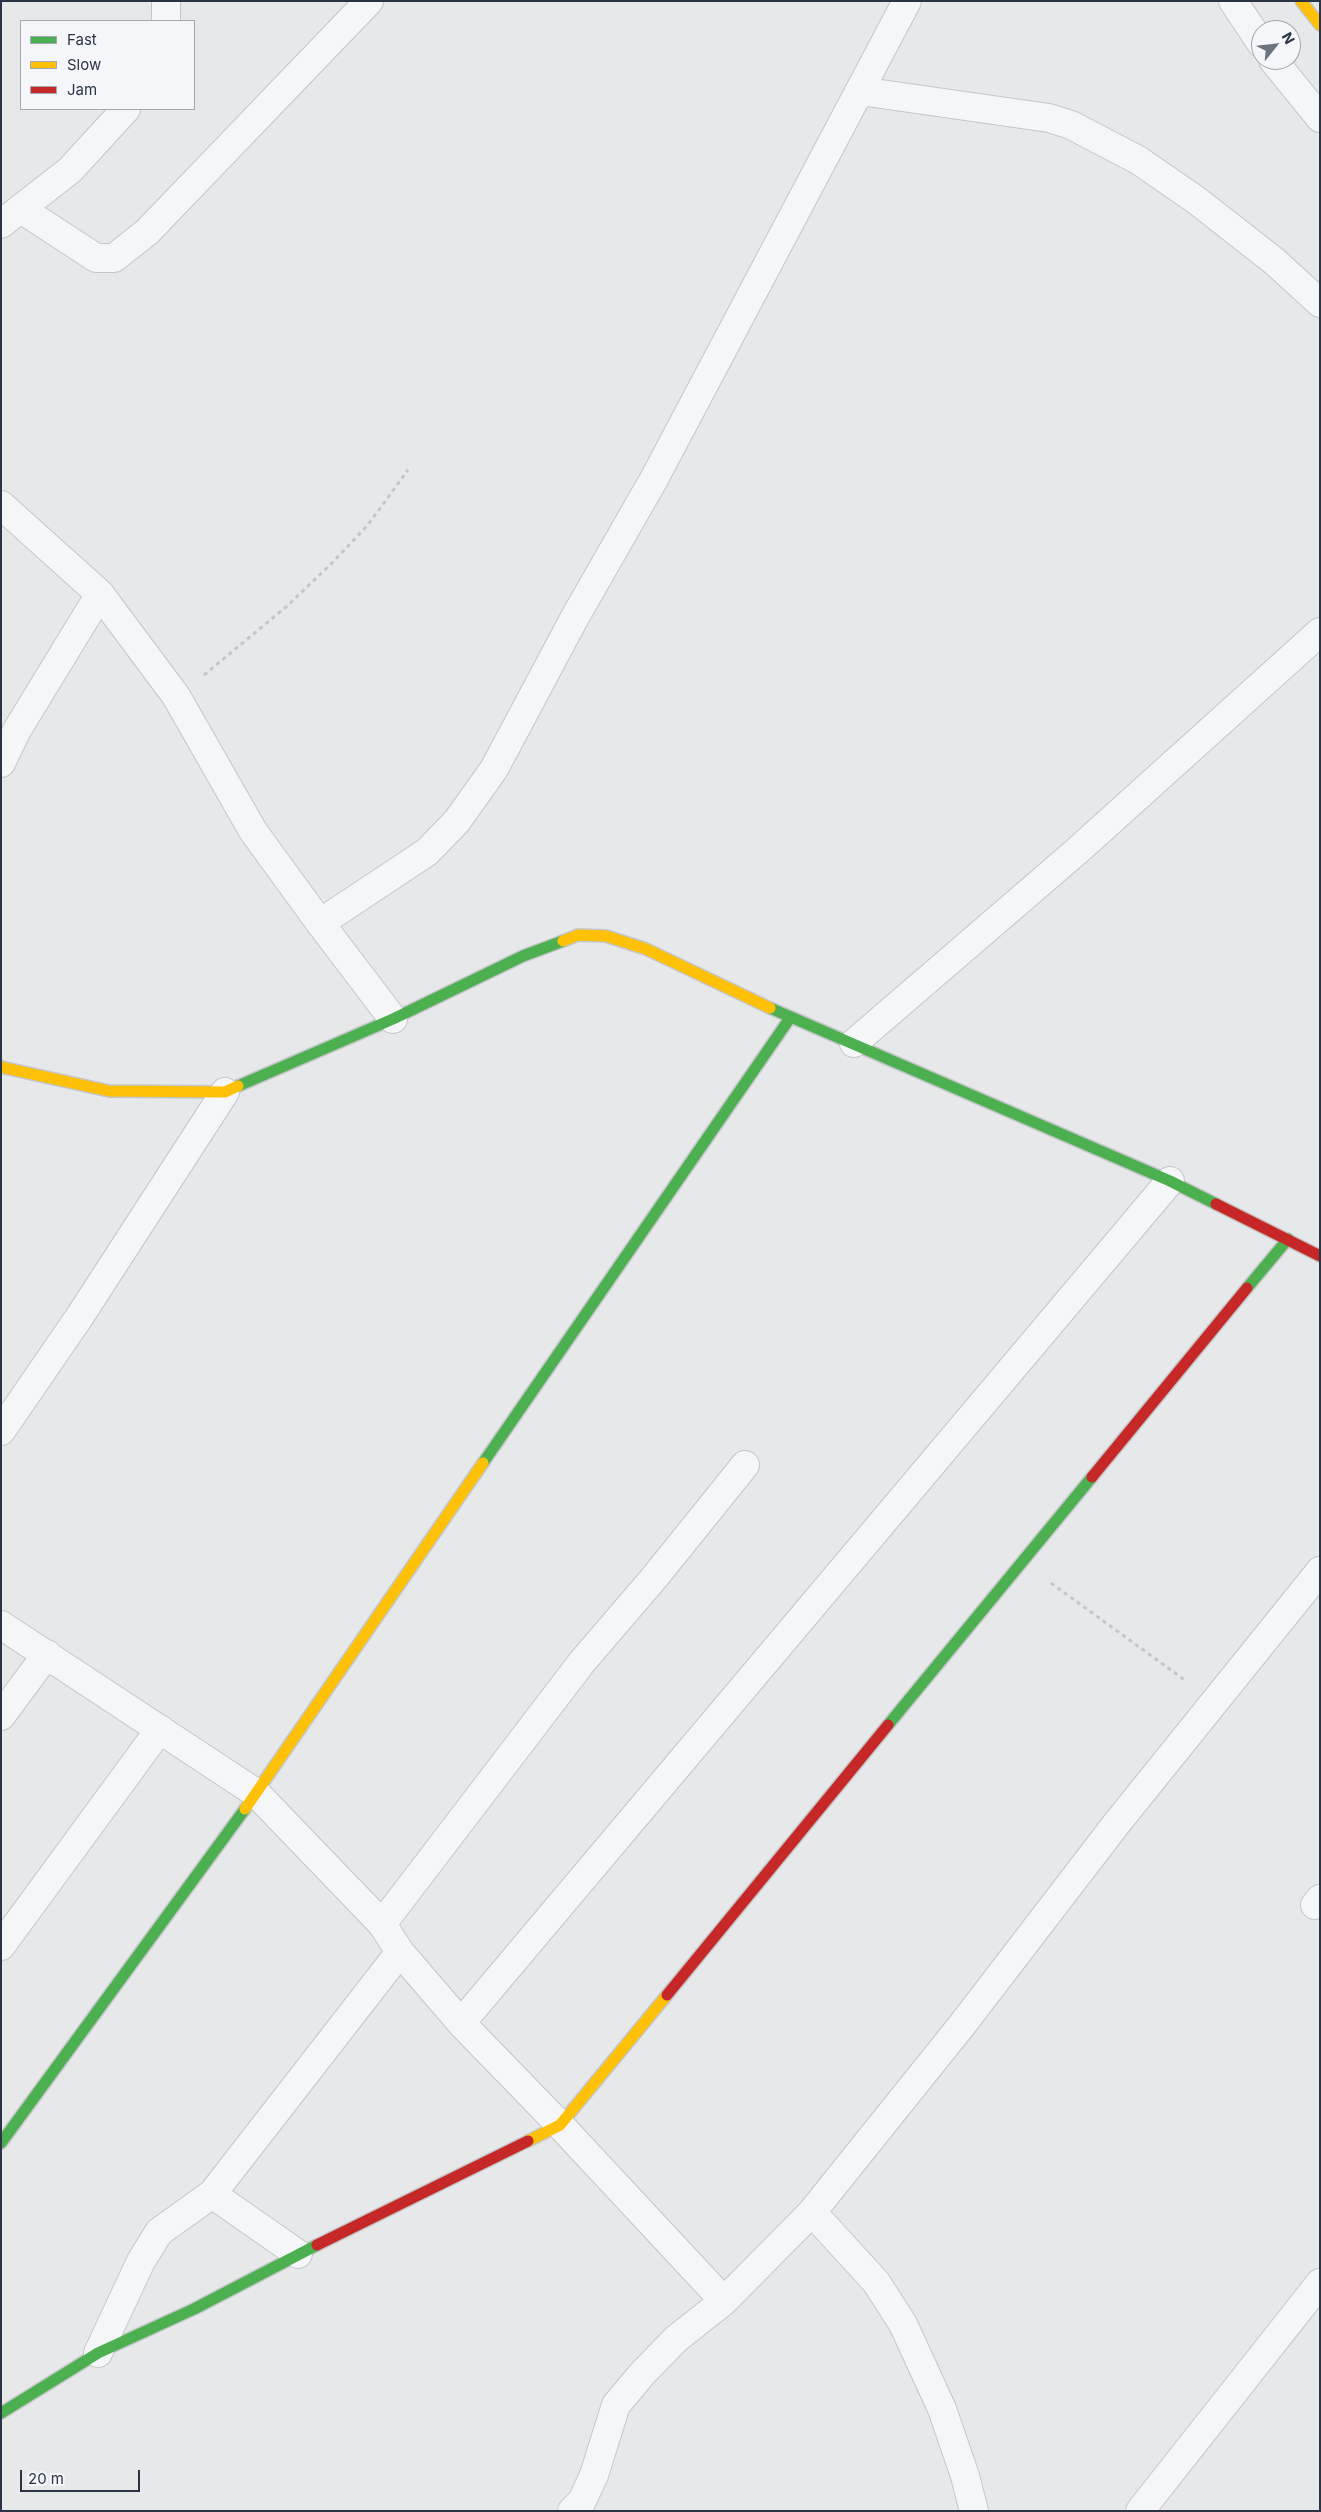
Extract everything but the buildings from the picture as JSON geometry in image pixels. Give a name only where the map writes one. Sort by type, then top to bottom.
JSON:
[{"type":"street","points":[[166,1],[166,20]]},
{"type":"street","points":[[125,110],[70,170],[11,217],[96,258],[114,258],[147,232],[369,1]]},
{"type":"street","points":[[320,923],[427,852],[457,821],[494,769],[575,617],[658,470],[907,1]]},
{"type":"street","points":[[1233,1],[1251,28]]},
{"type":"street","points":[[1301,1],[1320,25]]},
{"type":"street","points":[[1281,70],[1320,118]]},
{"type":"street","points":[[860,91],[1049,118],[1071,125],[1138,160],[1196,200],[1274,261],[1320,303]]},
{"type":"street","points":[[1,505],[100,594],[176,696],[253,831],[393,1019]]},
{"type":"street","points":[[1,763],[17,730],[100,594]]},
{"type":"street","points":[[854,1043],[1077,851],[1320,632]]},
{"type":"street","points":[[1,1067],[109,1091],[225,1092],[393,1019],[523,956],[578,935],[606,936],[646,949],[790,1018],[854,1043],[1170,1181],[1320,1256]]},
{"type":"street","points":[[1,2142],[256,1793],[790,1018]]},
{"type":"street","points":[[1,1431],[80,1316],[225,1092]]},
{"type":"street","points":[[461,2023],[1170,1181]]},
{"type":"street","points":[[1,2413],[98,2353],[194,2309],[298,2254],[560,2125],[1288,1239]]},
{"type":"street","points":[[382,1924],[582,1662],[654,1578],[745,1465]]},
{"type":"street","points":[[572,2511],[582,2501],[594,2475],[616,2405],[642,2374],[676,2339],[724,2301],[812,2212],[962,2025],[1214,1701],[1320,1571]]},
{"type":"street","points":[[1,1625],[256,1793],[382,1924],[400,1952],[461,2023],[560,2125],[724,2301]]},
{"type":"street","points":[[1,1716],[47,1654]]},
{"type":"street","points":[[1,1946],[160,1729]]},
{"type":"street","points":[[98,2353],[141,2261],[158,2232],[212,2194],[400,1952]]},
{"type":"street","points":[[212,2194],[298,2254]]},
{"type":"street","points":[[812,2212],[876,2282],[903,2324],[942,2409],[965,2476],[974,2511]]},
{"type":"street","points":[[1140,2511],[1320,2283]]},
{"type":"path","points":[[176,696],[234,652],[332,563],[367,526],[408,470]]},
{"type":"path","points":[[1022,1562],[1214,1701]]},
{"type":"traffic: fast","points":[[238,1086],[393,1019],[523,956],[563,941]]},
{"type":"traffic: fast","points":[[770,1008],[1170,1181],[1216,1204]]},
{"type":"traffic: fast","points":[[483,1463],[790,1018]]},
{"type":"traffic: fast","points":[[1247,1288],[1288,1239]]},
{"type":"traffic: fast","points":[[888,1725],[1092,1477]]},
{"type":"traffic: fast","points":[[1,2143],[245,1809]]},
{"type":"traffic: fast","points":[[1,2413],[98,2353],[194,2309],[317,2245]]},
{"type":"traffic: slow","points":[[1301,1],[1320,25]]},
{"type":"traffic: slow","points":[[563,941],[578,935],[606,936],[646,949],[770,1008]]},
{"type":"traffic: slow","points":[[1,1067],[109,1091],[225,1092],[238,1086]]},
{"type":"traffic: slow","points":[[245,1809],[483,1463]]},
{"type":"traffic: slow","points":[[528,2141],[560,2125],[667,1995]]},
{"type":"traffic: jam","points":[[1216,1204],[1320,1256]]},
{"type":"traffic: jam","points":[[1092,1477],[1247,1288]]},
{"type":"traffic: jam","points":[[667,1995],[888,1725]]},
{"type":"traffic: jam","points":[[317,2245],[528,2141]]}]
